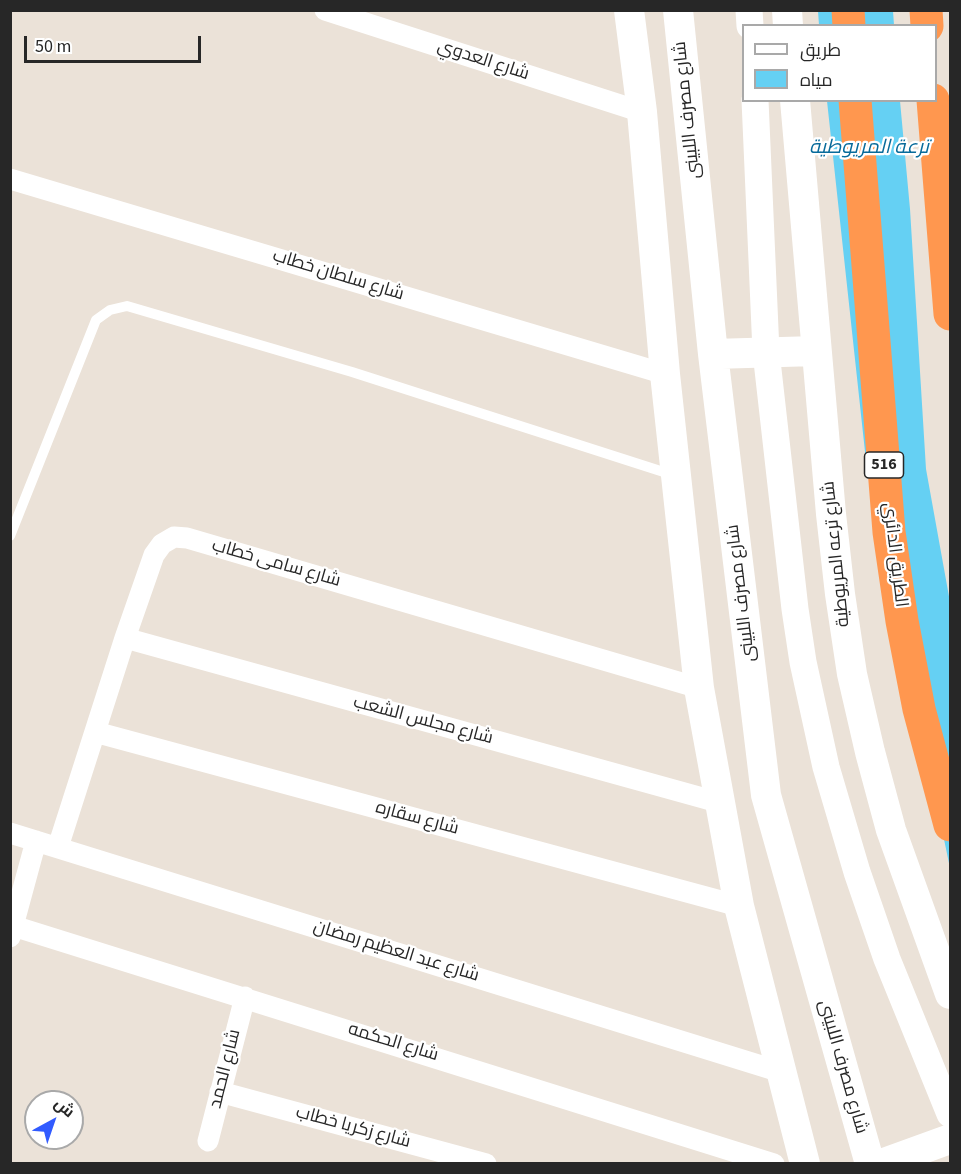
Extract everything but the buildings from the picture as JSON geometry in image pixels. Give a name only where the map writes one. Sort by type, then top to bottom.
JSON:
[{"type":"highway","name":"الطريق الدائري","points":[[855,102],[890,532],[902,621],[920,709],[951,825]]},
{"type":"highway","points":[[933,102],[951,314]]},
{"type":"main road","points":[[629,10],[642,112],[665,374],[699,688],[739,906],[805,1164]]},
{"type":"main road","name":"شارع مصرف اللبينى","points":[[678,10],[713,354],[766,795],[870,1164]]},
{"type":"main road","name":"شارع ترعه المريوطية","points":[[795,102],[816,351],[840,594],[852,674],[891,830],[951,994]]},
{"type":"main road","points":[[713,354],[816,351]]},
{"type":"main road","points":[[881,1164],[951,1139]]},
{"type":"street","name":"شارع العدوي","points":[[325,10],[642,112]]},
{"type":"street","points":[[755,102],[766,352],[803,662],[826,767],[857,872],[887,959],[951,1114]]},
{"type":"street","name":"شارع سلطان خطاب","points":[[10,179],[665,374]]},
{"type":"street","name":"شارع سامى خطاب","points":[[58,847],[154,555],[162,544],[174,537],[187,538],[699,688]]},
{"type":"street","name":"شارع مجلس الشعب","points":[[125,638],[721,803]]},
{"type":"street","name":"شارع سقاره","points":[[95,732],[739,906]]},
{"type":"street","name":"شارع عبد العظيم رمضان","points":[[10,833],[781,1072]]},
{"type":"street","points":[[12,930],[36,841]]},
{"type":"street","name":"شارع الحكمه","points":[[12,930],[245,997],[774,1164]]},
{"type":"street","name":"شارع الحمد","points":[[208,1141],[245,997]]},
{"type":"street","name":"شارع زكريا خطاب","points":[[220,1092],[486,1164]]},
{"type":"lane","points":[[10,536],[96,320],[110,310],[127,306],[352,372],[676,476]]},
{"type":"water","points":[[818,11],[893,11],[894,24],[819,24]]},
{"type":"water","name":"ترعة المريوطية","points":[[827,102],[900,102],[910,209],[926,469],[950,602],[950,868],[867,470]]}]
